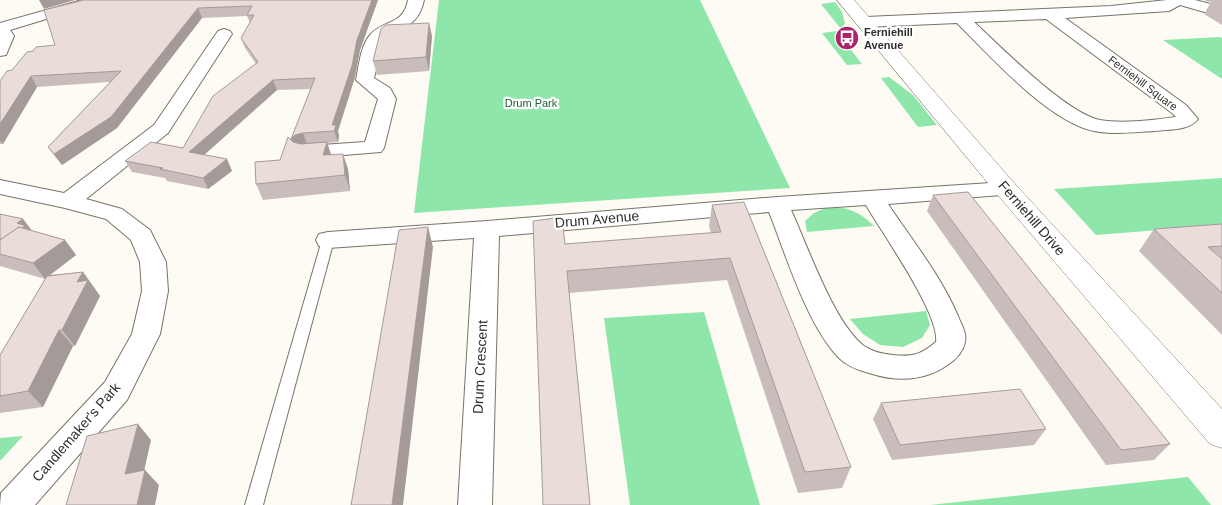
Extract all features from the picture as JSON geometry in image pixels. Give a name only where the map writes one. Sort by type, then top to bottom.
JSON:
[{"type":"main road","name":"Ferniehill Drive","points":[[845,0],[866,22],[1006,189],[1222,433]]},
{"type":"street","points":[[0,51],[6,36],[0,29],[62,9],[102,0]]},
{"type":"street","points":[[374,148],[387,99],[383,92],[365,80],[373,44],[381,35],[406,21],[412,14],[416,0]]},
{"type":"street","points":[[1125,0],[1139,8]]},
{"type":"street","points":[[866,22],[1050,14],[1169,6],[1177,0],[1222,12]]},
{"type":"street","name":"Ferniehill Square","points":[[960,18],[1022,74],[1074,117],[1092,125],[1108,127],[1178,122],[1188,119],[1179,109],[1050,14]]},
{"type":"street","points":[[68,201],[161,129],[224,34]]},
{"type":"street","points":[[307,152],[395,146]]},
{"type":"street","name":"Candlemaker's Park","points":[[0,187],[68,201],[114,214],[141,236],[153,262],[155,291],[146,334],[116,391],[50,461],[13,505]]},
{"type":"street","name":"Drum Avenue","points":[[328,240],[487,229],[777,204],[1006,189]]},
{"type":"street","points":[[777,204],[827,320],[833,331],[854,355],[881,366],[907,368],[927,364],[949,348],[951,334],[939,304],[873,198]]},
{"type":"street","name":"Drum Crescent","points":[[474,505],[487,229]]},
{"type":"lane","points":[[254,505],[328,240]]},
{"type":"green space","name":"Drum Park","points":[[439,0],[700,0],[790,188],[414,213]]},
{"type":"green space","points":[[835,2],[842,12],[845,23],[841,29],[821,4]]},
{"type":"green space","points":[[836,31],[862,64],[847,65],[822,33]]},
{"type":"green space","points":[[1222,38],[1222,79],[1163,40]]},
{"type":"green space","points":[[889,77],[913,95],[937,125],[918,127],[881,78]]},
{"type":"green space","points":[[1222,178],[1222,225],[1096,235],[1054,189]]},
{"type":"green space","points":[[830,206],[854,212],[864,217],[874,226],[807,232],[805,221],[814,213]]},
{"type":"green space","points":[[926,311],[930,325],[922,338],[903,347],[880,345],[863,334],[850,319]]},
{"type":"green space","points":[[704,312],[760,505],[630,505],[604,318]]},
{"type":"green space","points":[[23,436],[0,461],[0,438]]},
{"type":"green space","points":[[1188,477],[1211,505],[930,505]]},
{"type":"building","points":[[84,0],[372,0],[357,40],[352,66],[332,125],[336,125],[334,131],[303,133],[295,135],[291,139],[315,78],[273,80],[189,152],[227,159],[203,178],[125,161],[151,142],[183,148],[213,96],[258,62],[241,38],[254,15],[247,15],[252,6],[198,8],[111,117],[54,154],[48,147],[121,71],[31,76],[0,124],[0,81],[7,71],[12,70],[27,52],[33,51],[36,47],[55,45],[44,10]]},
{"type":"building","points":[[429,23],[426,57],[373,61],[381,29],[386,25]]},
{"type":"building","points":[[288,137],[293,142],[301,144],[327,142],[323,155],[343,154],[345,175],[256,184],[255,162],[280,160]]},
{"type":"building","points":[[968,192],[1170,444],[1121,450],[933,195]]},
{"type":"building","points":[[744,202],[851,467],[805,472],[730,258],[567,271],[590,505],[543,505],[533,221],[562,217],[565,244],[721,232],[712,205]]},
{"type":"building","points":[[0,214],[23,219],[17,223],[26,226],[19,227],[0,240]]},
{"type":"building","points":[[1222,224],[1222,246],[1208,247],[1222,259],[1222,293],[1154,229]]},
{"type":"building","points":[[19,227],[65,240],[33,263],[0,254],[0,240]]},
{"type":"building","points":[[428,227],[392,505],[351,505],[399,230]]},
{"type":"building","points":[[83,272],[77,282],[88,280],[62,330],[59,330],[28,391],[0,396],[0,355],[47,276]]},
{"type":"building","points":[[1020,389],[1046,429],[900,445],[881,403]]},
{"type":"building","points":[[138,424],[125,474],[145,470],[137,505],[66,505],[87,436]]},
{"type":"place","name":"Ferniehill Avenue","points":[[847,38]]}]
